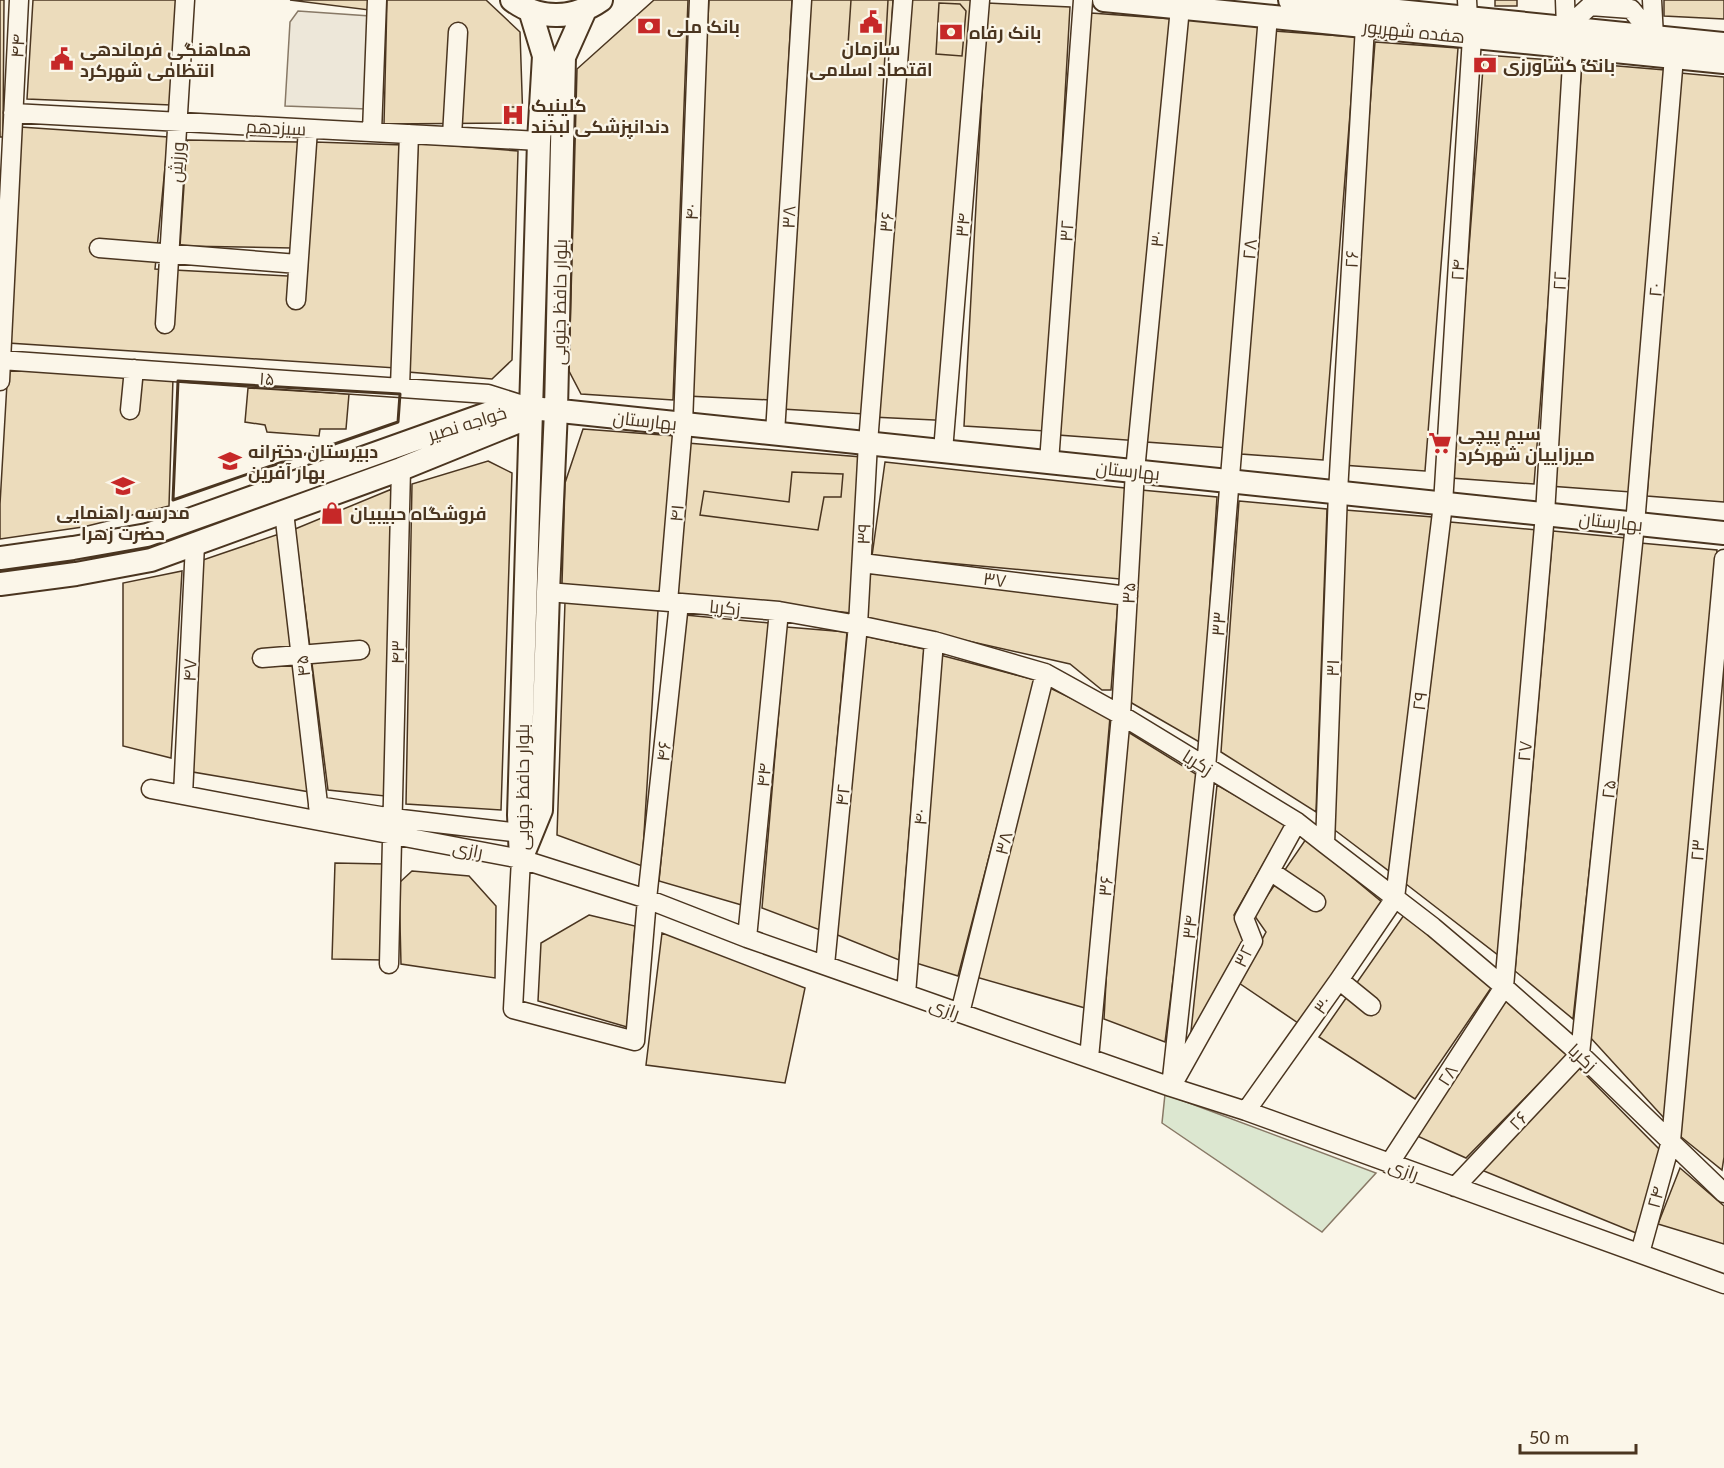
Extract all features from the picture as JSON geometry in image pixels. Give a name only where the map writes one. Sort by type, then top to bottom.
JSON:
[{"type":"main road","name":"هفده شهریور","points":[[1104,0],[1365,26],[1469,18]]},
{"type":"main road","name":"هفده شهریور","points":[[1290,0],[1350,3],[1469,18],[1674,57],[1724,62]]},
{"type":"main road","points":[[521,5],[548,15],[576,13],[593,5]]},
{"type":"main road","name":"بلوار حافظ جنوبی","points":[[521,5],[544,56],[539,141],[520,803],[521,859]]},
{"type":"main road","name":"بلوار حافظ جنوبی","points":[[521,859],[541,810],[556,410],[564,57],[593,5]]},
{"type":"main road","name":"هفده شهریور","points":[[1569,37],[1654,37],[1724,44]]},
{"type":"main road","name":"بهارستان","points":[[532,408],[1724,533]]},
{"type":"main road","name":"خواجه نصیر","points":[[0,558],[147,535],[495,421],[517,423],[532,408]]},
{"type":"main road","name":"خواجه نصیر","points":[[0,584],[76,574],[151,560],[401,469],[495,421]]},
{"type":"street","name":"۴۴","points":[[0,381],[6,147],[13,113],[8,51],[19,0]]},
{"type":"street","name":"ورزش","points":[[165,324],[185,0]]},
{"type":"street","points":[[372,132],[377,0]]},
{"type":"street","name":"۴۰","points":[[683,424],[699,0]]},
{"type":"street","name":"۳۸","points":[[775,434],[801,0]]},
{"type":"street","name":"۳۶","points":[[868,443],[903,0]]},
{"type":"street","name":"۳۴","points":[[943,451],[980,0]]},
{"type":"street","name":"۳۲","points":[[1049,462],[1083,0]]},
{"type":"street","name":"۲۲","points":[[1545,514],[1569,37],[1565,0]]},
{"type":"street","points":[[1652,0],[1654,37]]},
{"type":"street","name":"۳۰","points":[[1135,471],[1180,8]]},
{"type":"street","name":"۲۸","points":[[1229,481],[1268,16]]},
{"type":"street","name":"۲۴","points":[[1443,504],[1469,18]]},
{"type":"street","name":"۲۶","points":[[1338,492],[1365,26]]},
{"type":"street","points":[[452,136],[458,32]]},
{"type":"street","name":"۲۰","points":[[1635,524],[1674,57]]},
{"type":"street","name":"سیزدهم","points":[[13,113],[539,141]]},
{"type":"street","points":[[296,300],[308,129]]},
{"type":"street","points":[[400,387],[409,134]]},
{"type":"street","points":[[99,248],[298,264]]},
{"type":"street","name":"۱۵","points":[[1,360],[488,394],[532,408]]},
{"type":"street","points":[[130,410],[134,369]]},
{"type":"street","name":"۴۱","points":[[674,603],[683,424]]},
{"type":"street","name":"۳۹","points":[[858,625],[868,443]]},
{"type":"street","name":"۴۳","points":[[390,964],[401,469]]},
{"type":"street","name":"۳۵","points":[[1121,715],[1135,471]]},
{"type":"street","name":"۳۳","points":[[1206,768],[1229,481]]},
{"type":"street","name":"۳۱","points":[[1326,844],[1338,492]]},
{"type":"street","name":"۲۹","points":[[1395,898],[1443,504]]},
{"type":"street","name":"۴۵","points":[[284,512],[319,813]]},
{"type":"street","name":"۲۷","points":[[1504,987],[1545,514]]},
{"type":"street","name":"۲۵","points":[[1580,1054],[1635,524]]},
{"type":"street","name":"۴۷","points":[[183,795],[195,544]]},
{"type":"street","name":"۲۳","points":[[1671,1141],[1724,559]]},
{"type":"street","name":"۳۷","points":[[862,563],[1128,596]]},
{"type":"street","name":"زکریا","points":[[548,592],[778,611],[934,641],[1045,673],[1121,715],[1297,822],[1326,844],[1433,927],[1504,987],[1580,1054],[1724,1193]]},
{"type":"street","name":"۴۶","points":[[647,900],[674,603]]},
{"type":"street","name":"۴۴","points":[[747,938],[778,611]]},
{"type":"street","name":"۴۲","points":[[825,965],[858,625]]},
{"type":"street","name":"۴۰","points":[[906,994],[934,641]]},
{"type":"street","points":[[262,658],[360,650]]},
{"type":"street","name":"۳۸","points":[[960,1013],[1045,673]]},
{"type":"street","name":"۳۶","points":[[1089,1058],[1121,715]]},
{"type":"street","name":"۳۴","points":[[1171,1087],[1206,768]]},
{"type":"street","name":"رازی","points":[[151,789],[393,826],[521,859],[647,900],[747,938],[1171,1087],[1246,1111],[1724,1284]]},
{"type":"street","name":"۳۲","points":[[1171,1087],[1253,941],[1244,918],[1297,822]]},
{"type":"street","points":[[393,826],[521,832]]},
{"type":"street","points":[[521,859],[513,1009],[635,1041],[647,900]]},
{"type":"street","points":[[1270,871],[1316,902]]},
{"type":"street","name":"۳۰","points":[[1246,1111],[1395,898]]},
{"type":"street","points":[[1339,980],[1371,1006]]},
{"type":"street","name":"۲۸","points":[[1389,1164],[1504,987]]},
{"type":"street","name":"۲۶","points":[[1455,1187],[1580,1054]]},
{"type":"street","name":"۲۴","points":[[1640,1253],[1671,1141]]},
{"type":"green space","points":[[1165,1094],[1376,1173],[1322,1232],[1162,1123]]},
{"type":"shaded area","points":[[298,11],[370,16],[367,109],[285,106],[290,22]]},
{"type":"building","points":[[0,0],[4,0],[3,137],[0,137]]},
{"type":"building","points":[[33,0],[176,0],[171,105],[27,99]]},
{"type":"building","points":[[290,0],[370,0],[369,10]]},
{"type":"building","points":[[387,0],[486,0],[520,32],[523,123],[384,124]]},
{"type":"building","points":[[654,0],[688,0],[673,400],[581,394],[569,371],[577,69]]},
{"type":"building","points":[[709,0],[792,0],[770,400],[687,396]]},
{"type":"building","points":[[805,0],[888,0],[865,414],[782,409]]},
{"type":"building","name":"سازمان اقتصاد اسلامی","points":[[851,0],[893,0],[890,49],[848,45]]},
{"type":"building","points":[[895,0],[979,0],[955,421],[872,417]]},
{"type":"building","points":[[1495,0],[1517,0],[1517,6],[1495,6]]},
{"type":"building","points":[[1664,0],[1724,0],[1724,19],[1664,16]]},
{"type":"building","name":"بانک رفاه","points":[[939,3],[960,4],[966,11],[962,56],[936,54]]},
{"type":"building","points":[[987,3],[1070,7],[1046,431],[964,426]]},
{"type":"building","points":[[1091,13],[1173,19],[1140,441],[1058,435]]},
{"type":"building","points":[[1179,19],[1262,25],[1229,448],[1146,442]]},
{"type":"building","points":[[1274,31],[1356,37],[1323,460],[1241,454]]},
{"type":"building","points":[[1375,42],[1458,48],[1425,471],[1342,465]]},
{"type":"building","points":[[1484,55],[1567,61],[1534,484],[1451,478]]},
{"type":"building","points":[[1582,63],[1665,70],[1631,492],[1549,486]]},
{"type":"building","points":[[1680,73],[1724,77],[1724,502],[1647,496]]},
{"type":"building","name":"کلینیک دندانپزشکی لبخند","points":[[503,107],[523,107],[523,123],[503,123]]},
{"type":"building","points":[[20,127],[168,137],[155,269],[307,277],[315,142],[403,145],[396,368],[8,343]]},
{"type":"building","points":[[187,140],[298,142],[292,248],[180,246]]},
{"type":"building","points":[[418,143],[518,151],[512,360],[492,379],[408,372]]},
{"type":"building","points":[[8,366],[173,378],[169,506],[83,527],[0,539]]},
{"type":"building","points":[[248,388],[349,394],[346,429],[320,429],[319,436],[267,432],[265,425],[245,422]]},
{"type":"building","points":[[583,429],[676,436],[660,593],[562,584],[565,483]]},
{"type":"building","points":[[687,443],[862,457],[851,613],[675,593]]},
{"type":"building","points":[[488,461],[512,473],[501,810],[406,804],[412,484]]},
{"type":"building","points":[[885,462],[1125,488],[1120,579],[872,556]]},
{"type":"building","points":[[792,472],[843,474],[841,497],[824,497],[818,530],[700,515],[704,491],[789,502]]},
{"type":"building","points":[[392,489],[385,796],[328,790],[295,529]]},
{"type":"building","points":[[1141,490],[1217,497],[1201,743],[1130,702]]},
{"type":"building","points":[[1239,501],[1327,509],[1316,812],[1221,752]]},
{"type":"building","points":[[1345,510],[1433,517],[1389,871],[1332,828]]},
{"type":"building","points":[[1450,522],[1537,530],[1498,955],[1406,884]]},
{"type":"building","points":[[1553,531],[1626,538],[1573,1019],[1515,971]]},
{"type":"building","points":[[279,534],[310,792],[193,772],[194,563]]},
{"type":"building","points":[[1640,543],[1717,550],[1664,1118],[1589,1036]]},
{"type":"building","points":[[182,571],[171,758],[123,746],[123,583]]},
{"type":"building","points":[[868,572],[1118,601],[1111,690],[1102,690],[1070,664],[866,618]]},
{"type":"building","points":[[565,602],[658,610],[642,866],[557,835]]},
{"type":"building","points":[[685,615],[769,623],[745,906],[659,881]]},
{"type":"building","points":[[786,627],[847,632],[820,930],[762,908]]},
{"type":"building","points":[[865,636],[924,649],[899,960],[835,934]]},
{"type":"building","points":[[1724,650],[1724,1157],[1722,1170],[1680,1136]]},
{"type":"building","points":[[940,655],[1035,680],[958,976],[916,963]]},
{"type":"building","points":[[1048,687],[1110,717],[1085,1008],[976,977]]},
{"type":"building","points":[[1120,727],[1199,776],[1165,1042],[1104,1019]]},
{"type":"building","points":[[1217,785],[1286,824],[1234,915],[1245,940],[1190,1041]]},
{"type":"building","points":[[1306,839],[1383,903],[1301,1025],[1239,983],[1266,932],[1254,915]]},
{"type":"building","points":[[335,863],[385,864],[382,960],[332,959]]},
{"type":"building","points":[[412,871],[469,876],[496,906],[495,978],[401,964],[399,883]]},
{"type":"building","points":[[589,915],[635,926],[627,1027],[538,1001],[541,943]]},
{"type":"building","points":[[1404,915],[1491,988],[1415,1099],[1319,1037]]},
{"type":"building","points":[[662,933],[805,988],[785,1083],[646,1065]]},
{"type":"building","points":[[1506,1001],[1567,1055],[1466,1158],[1415,1135]]},
{"type":"building","points":[[1578,1067],[1661,1151],[1636,1233],[1479,1169]]},
{"type":"building","points":[[1680,1168],[1724,1206],[1724,1244],[1658,1224]]},
{"type":"wall","points":[[178,381],[400,394],[398,422],[173,500],[178,381]]},
{"type":"place","name":"سازمان اقتصاد اسلامی","points":[[871,22]]},
{"type":"place","name":"بانک ملی","points":[[649,26]]},
{"type":"place","name":"بانک رفاه","points":[[951,32]]},
{"type":"place","name":"هماهنگی فرماندهی انتظامی شهرکرد","points":[[62,59]]},
{"type":"place","name":"بانک کشاورزی","points":[[1485,65]]},
{"type":"place","name":"کلینیک دندانپزشکی لبخند","points":[[513,115]]},
{"type":"place","name":"سیم پیچی میرزاییان شهرکرد","points":[[1440,443]]},
{"type":"place","name":"دبیرستان دخترانه بهار آفرین","points":[[230,461]]},
{"type":"place","name":"مدرسه راهنمایی حضرت زهرا","points":[[123,486]]},
{"type":"place","name":"فروشگاه حبیبیان","points":[[332,513]]}]
